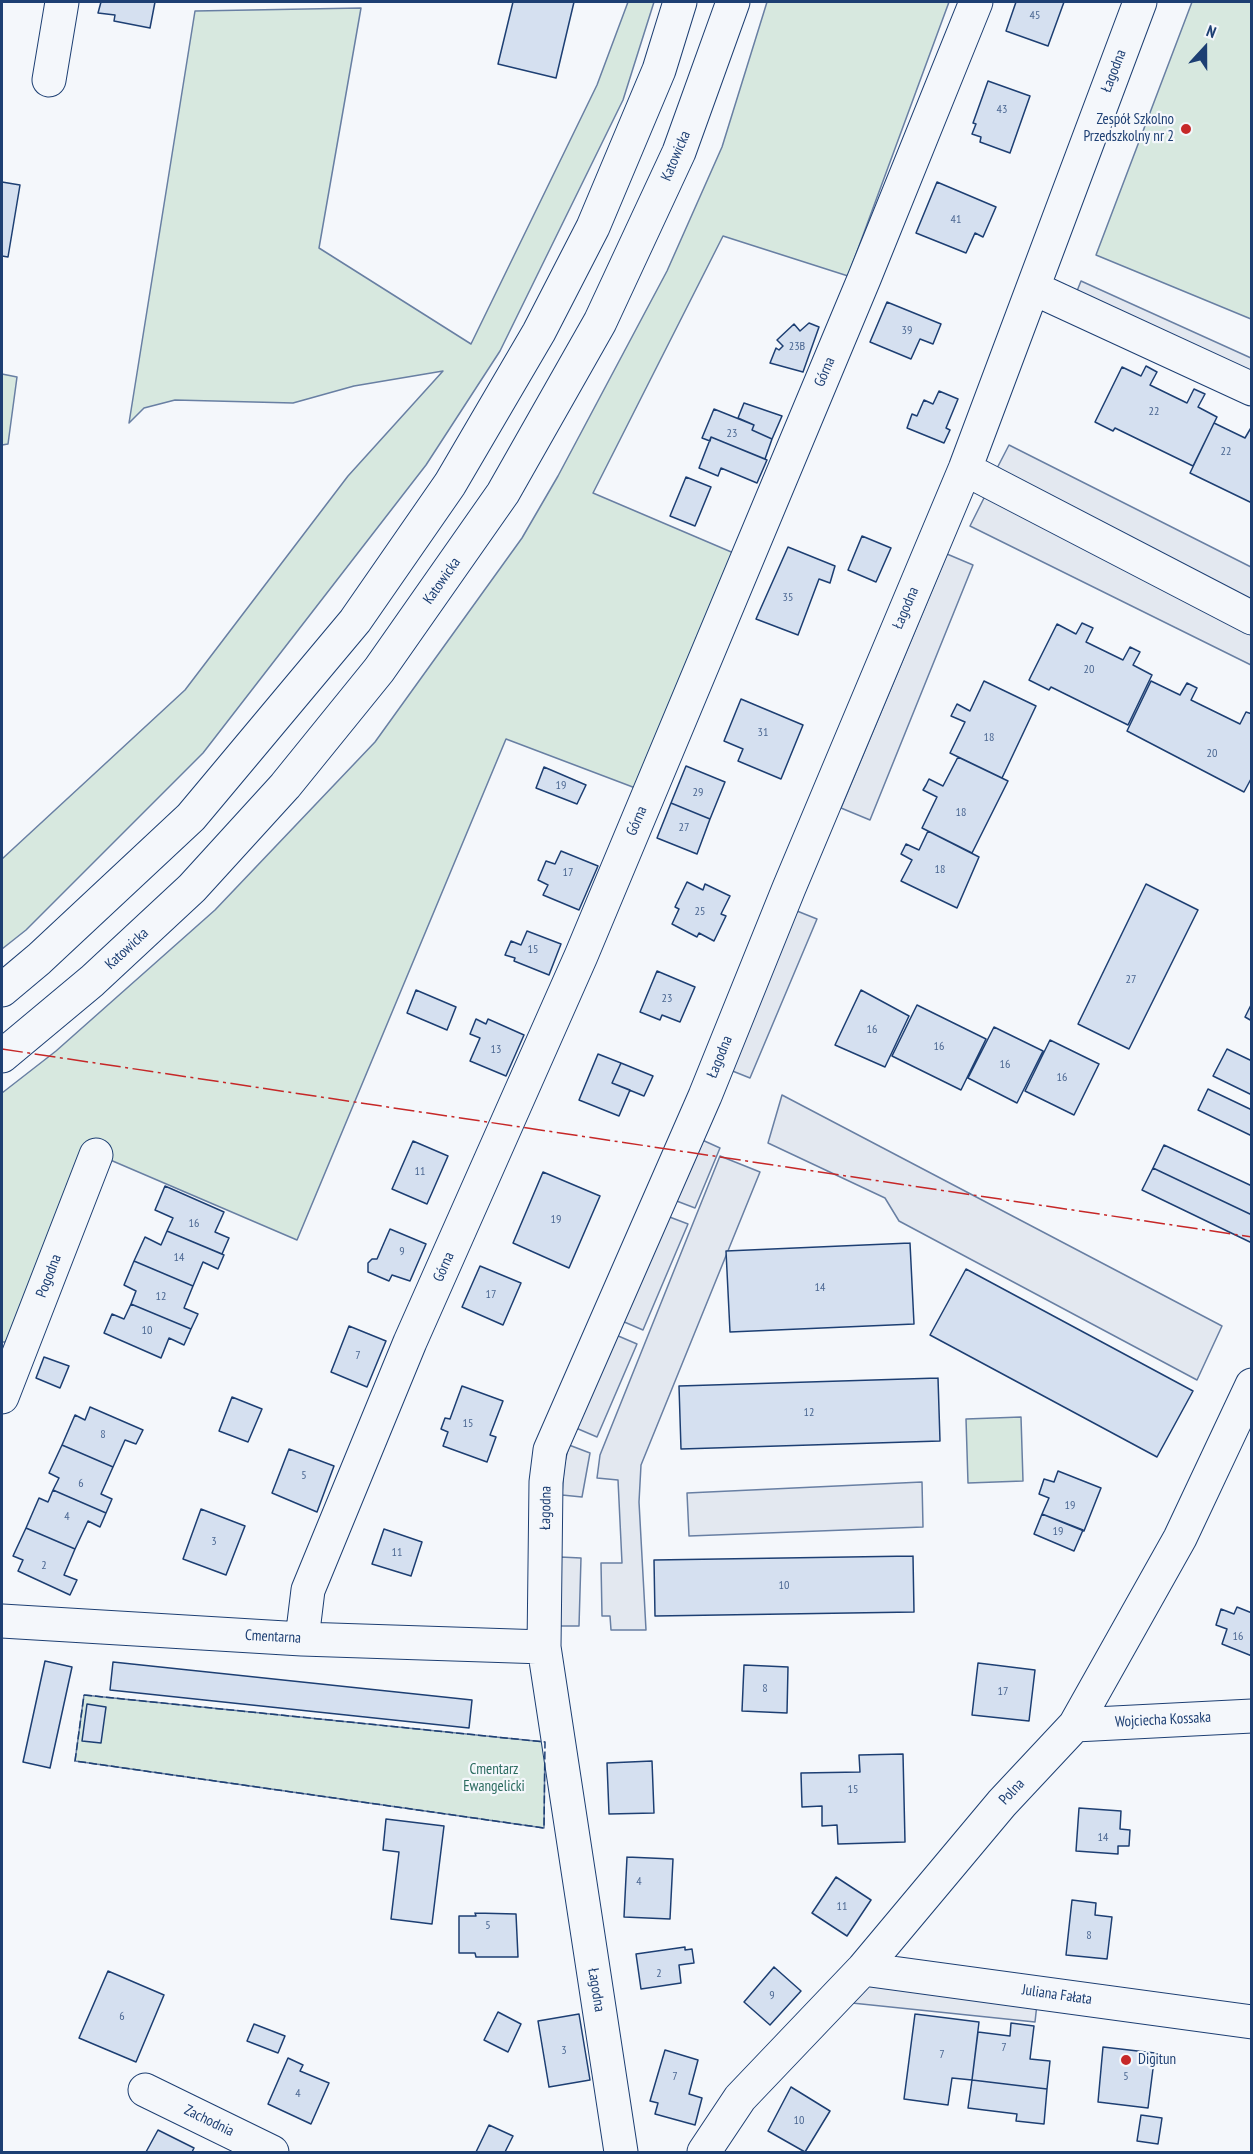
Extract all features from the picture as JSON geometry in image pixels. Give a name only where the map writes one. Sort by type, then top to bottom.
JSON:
[{"type":"street","points":[[49,80],[62,2]]},
{"type":"street","points":[[2,990],[39,959],[191,817],[355,621],[444,494],[539,332],[593,227],[658,70],[680,2]]},
{"type":"street","name":"Katowicka","points":[[2,1056],[92,981],[192,888],[285,786],[379,670],[503,493],[600,322],[679,152],[733,2]]},
{"type":"street","name":"Górna","points":[[302,1639],[308,1590],[411,1342],[585,945],[859,290],[976,2]]},
{"type":"street","name":"Łagodna","points":[[621,2152],[544,1647],[546,1482],[550,1450],[705,1096],[793,878],[965,469],[1140,2]]},
{"type":"street","points":[[1033,288],[1251,389]]},
{"type":"street","points":[[965,469],[1251,618]]},
{"type":"street","name":"Pogodna","points":[[2,1397],[96,1155]]},
{"type":"street","name":"Polna","points":[[704,2152],[740,2098],[863,1969],[1002,1803],[1075,1725],[1180,1538],[1251,1385]]},
{"type":"street","name":"Cmentarna","points":[[2,1621],[302,1639],[544,1647]]},
{"type":"street","name":"Wojciecha Kossaka","points":[[1075,1725],[1251,1716]]},
{"type":"street","name":"Juliana Fałata","points":[[863,1969],[1251,2022]]},
{"type":"street","name":"Zachodnia","points":[[146,2090],[272,2152]]},
{"type":"green space","points":[[628,2],[654,2],[623,100],[500,351],[426,465],[203,753],[26,930],[2,949],[2,859],[185,690],[348,476],[443,371],[354,386],[293,403],[175,400],[144,408],[129,423],[195,11],[361,8],[319,248],[471,344],[597,85]]},
{"type":"green space","points":[[767,2],[949,2],[848,276],[723,236],[593,493],[736,554],[638,789],[506,739],[297,1240],[87,1150],[6,1342],[2,1342],[2,1093],[56,1051],[215,910],[375,742],[522,538],[558,476],[667,271],[722,147]]},
{"type":"green space","name":"Zespół Szkolno Przedszkolny nr 2","points":[[1192,2],[1251,2],[1251,319],[1096,255]]},
{"type":"green space","points":[[2,374],[17,377],[8,444],[2,445]]},
{"type":"green space","points":[[1021,1417],[1023,1481],[968,1483],[966,1419]]},
{"type":"green space","name":"Cmentarz Ewangelicki","points":[[84,1695],[545,1742],[544,1828],[75,1761]]},
{"type":"shaded area","points":[[1081,281],[1251,358],[1251,389],[1071,306]]},
{"type":"shaded area","points":[[1009,445],[1251,567],[1251,606],[993,476]]},
{"type":"shaded area","points":[[985,496],[1251,628],[1251,665],[970,526]]},
{"type":"shaded area","points":[[947,554],[973,565],[870,820],[841,808]]},
{"type":"shaded area","points":[[797,911],[817,919],[750,1078],[730,1070]]},
{"type":"shaded area","points":[[782,1095],[1222,1326],[1197,1380],[899,1221],[885,1198],[768,1143]]},
{"type":"shaded area","points":[[700,1139],[720,1148],[695,1208],[674,1200]]},
{"type":"shaded area","points":[[720,1156],[760,1172],[641,1465],[639,1502],[646,1630],[611,1630],[610,1616],[602,1616],[601,1563],[622,1563],[618,1480],[597,1478],[600,1455]]},
{"type":"shaded area","points":[[667,1216],[688,1224],[643,1330],[622,1321]]},
{"type":"shaded area","points":[[616,1335],[637,1344],[597,1437],[576,1428]]},
{"type":"shaded area","points":[[569,1445],[590,1453],[582,1497],[562,1495],[564,1466]]},
{"type":"shaded area","points":[[922,1482],[923,1527],[689,1536],[687,1493]]},
{"type":"shaded area","points":[[560,1557],[581,1558],[579,1626],[558,1626]]},
{"type":"shaded area","points":[[868,1982],[1037,2004],[1035,2022],[852,2003]]},
{"type":"building","points":[[101,2],[155,2],[150,28],[114,21],[115,15],[98,13]]},
{"type":"building","points":[[513,2],[574,2],[556,78],[498,64]]},
{"type":"building","points":[[1016,2],[1064,2],[1048,46],[1006,31]]},
{"type":"building","points":[[988,81],[1030,96],[1010,153],[980,142],[981,137],[972,134],[976,124],[973,123]]},
{"type":"building","points":[[2,182],[20,185],[8,257],[2,256]]},
{"type":"building","points":[[937,182],[996,207],[983,237],[975,233],[966,253],[916,233]]},
{"type":"building","points":[[887,302],[941,324],[933,344],[920,339],[911,359],[870,342]]},
{"type":"building","points":[[809,323],[819,327],[803,372],[770,363],[776,348],[779,350],[783,346],[777,340],[794,324],[800,331]]},
{"type":"building","points":[[1146,366],[1157,372],[1150,385],[1187,403],[1194,389],[1205,394],[1198,407],[1217,417],[1193,466],[1115,428],[1113,431],[1095,422],[1122,367],[1141,376]]},
{"type":"building","points":[[939,391],[958,399],[946,428],[950,430],[944,443],[907,428],[912,414],[917,416],[924,400],[933,404]]},
{"type":"building","points":[[744,403],[782,416],[772,439],[752,430],[754,425],[738,418]]},
{"type":"building","points":[[714,409],[754,425],[752,430],[772,439],[765,459],[711,437],[710,441],[702,438]]},
{"type":"building","points":[[1214,423],[1245,438],[1252,426],[1252,503],[1190,473]]},
{"type":"building","points":[[711,437],[767,460],[757,483],[721,468],[718,476],[699,468]]},
{"type":"building","points":[[686,477],[711,487],[695,526],[670,516]]},
{"type":"building","points":[[862,536],[891,548],[876,582],[848,570]]},
{"type":"building","points":[[788,547],[835,566],[830,583],[819,579],[798,635],[756,619]]},
{"type":"building","points":[[1082,623],[1093,628],[1086,642],[1123,660],[1130,647],[1140,652],[1133,665],[1152,675],[1128,725],[1051,687],[1049,690],[1029,680],[1057,624],[1076,634]]},
{"type":"building","points":[[984,681],[1036,706],[1002,778],[950,753],[965,722],[951,716],[957,704],[970,711]]},
{"type":"building","points":[[1151,681],[1180,695],[1187,683],[1197,688],[1191,700],[1240,724],[1246,712],[1252,714],[1252,777],[1244,792],[1127,731]]},
{"type":"building","points":[[741,699],[803,725],[781,779],[738,761],[743,749],[724,741]]},
{"type":"building","points":[[958,757],[1008,781],[972,853],[922,828],[937,797],[923,790],[929,779],[943,786]]},
{"type":"building","points":[[686,766],[725,782],[710,819],[671,803]]},
{"type":"building","points":[[544,767],[586,785],[577,804],[536,788]]},
{"type":"building","points":[[671,803],[710,819],[697,854],[657,838]]},
{"type":"building","points":[[928,831],[979,857],[957,908],[901,881],[912,860],[901,854],[906,844],[919,850]]},
{"type":"building","points":[[561,851],[598,866],[579,910],[543,895],[548,885],[538,880],[546,861],[555,864]]},
{"type":"building","points":[[687,882],[703,890],[705,884],[730,896],[721,914],[726,916],[714,941],[699,933],[697,937],[672,924],[679,909],[675,907]]},
{"type":"building","points":[[1146,884],[1198,910],[1129,1049],[1078,1024]]},
{"type":"building","points":[[527,931],[561,944],[549,975],[505,955],[511,941],[521,945]]},
{"type":"building","points":[[657,971],[695,987],[680,1022],[662,1015],[660,1020],[640,1012]]},
{"type":"building","points":[[416,990],[456,1007],[447,1030],[407,1013]]},
{"type":"building","points":[[861,990],[909,1016],[885,1067],[835,1045]]},
{"type":"building","points":[[1252,1003],[1252,1021],[1245,1017]]},
{"type":"building","points":[[917,1005],[986,1039],[961,1090],[892,1056]]},
{"type":"building","points":[[476,1019],[486,1024],[488,1019],[524,1035],[506,1076],[470,1061],[480,1038],[470,1034]]},
{"type":"building","points":[[994,1027],[1043,1051],[1017,1103],[968,1078]]},
{"type":"building","points":[[1050,1040],[1099,1064],[1074,1115],[1025,1091]]},
{"type":"building","points":[[1227,1049],[1252,1061],[1252,1095],[1213,1076]]},
{"type":"building","points":[[598,1054],[621,1063],[612,1083],[630,1090],[619,1116],[579,1100]]},
{"type":"building","points":[[621,1063],[653,1076],[644,1096],[612,1083]]},
{"type":"building","points":[[1208,1089],[1252,1110],[1252,1136],[1198,1110]]},
{"type":"building","points":[[413,1141],[448,1156],[427,1204],[392,1189]]},
{"type":"building","points":[[1164,1145],[1252,1186],[1252,1215],[1153,1168]]},
{"type":"building","points":[[1153,1168],[1252,1215],[1252,1243],[1142,1190]]},
{"type":"building","points":[[543,1172],[600,1196],[569,1268],[513,1243]]},
{"type":"building","points":[[165,1186],[224,1212],[215,1232],[229,1238],[222,1254],[167,1231],[173,1218],[155,1210]]},
{"type":"building","points":[[390,1229],[426,1244],[410,1281],[392,1275],[389,1281],[368,1272],[368,1263],[372,1259],[377,1259]]},
{"type":"building","points":[[167,1231],[224,1255],[218,1269],[203,1262],[193,1286],[134,1261],[145,1237],[161,1245]]},
{"type":"building","points":[[910,1243],[914,1324],[730,1332],[726,1251]]},
{"type":"building","points":[[134,1261],[193,1286],[184,1308],[198,1314],[191,1329],[131,1304],[136,1291],[124,1285]]},
{"type":"building","points":[[480,1266],[521,1283],[503,1325],[462,1307]]},
{"type":"building","points":[[966,1269],[1193,1391],[1157,1457],[930,1335]]},
{"type":"building","points":[[131,1304],[191,1329],[184,1345],[169,1338],[161,1358],[104,1333],[112,1314],[124,1319]]},
{"type":"building","points":[[349,1326],[386,1341],[367,1387],[331,1372]]},
{"type":"building","points":[[44,1357],[69,1366],[60,1388],[36,1378]]},
{"type":"building","points":[[938,1378],[940,1441],[681,1449],[679,1386]]},
{"type":"building","points":[[462,1386],[503,1401],[490,1435],[496,1437],[487,1462],[443,1446],[448,1432],[441,1429],[445,1418],[450,1419]]},
{"type":"building","points":[[232,1397],[262,1409],[248,1442],[219,1431]]},
{"type":"building","points":[[90,1407],[143,1430],[136,1444],[125,1440],[113,1467],[62,1445],[75,1415],[85,1420]]},
{"type":"building","points":[[62,1445],[113,1467],[101,1494],[112,1499],[106,1513],[53,1490],[59,1478],[49,1473]]},
{"type":"building","points":[[289,1449],[334,1466],[317,1512],[272,1493]]},
{"type":"building","points":[[1058,1471],[1101,1488],[1084,1531],[1042,1514],[1049,1498],[1039,1494],[1044,1479],[1054,1482]]},
{"type":"building","points":[[53,1490],[106,1513],[100,1527],[88,1521],[75,1549],[26,1528],[39,1498],[48,1502]]},
{"type":"building","points":[[201,1509],[245,1526],[226,1575],[183,1559]]},
{"type":"building","points":[[1042,1514],[1083,1530],[1074,1551],[1034,1534]]},
{"type":"building","points":[[26,1528],[75,1549],[64,1575],[77,1580],[70,1595],[18,1571],[23,1560],[13,1556]]},
{"type":"building","points":[[384,1529],[422,1542],[411,1576],[372,1564]]},
{"type":"building","points":[[913,1556],[914,1612],[655,1616],[654,1560]]},
{"type":"building","points":[[1237,1607],[1252,1613],[1252,1656],[1222,1644],[1227,1629],[1216,1625],[1221,1609],[1234,1614]]},
{"type":"building","points":[[45,1661],[72,1667],[50,1768],[23,1762]]},
{"type":"building","points":[[113,1662],[472,1700],[469,1728],[110,1690]]},
{"type":"building","points":[[978,1663],[1035,1670],[1029,1721],[972,1715]]},
{"type":"building","points":[[744,1665],[788,1667],[787,1713],[742,1711]]},
{"type":"building","points":[[87,1704],[106,1707],[101,1743],[82,1741]]},
{"type":"building","points":[[903,1754],[905,1842],[838,1844],[837,1825],[822,1826],[822,1806],[802,1807],[801,1773],[860,1772],[859,1755]]},
{"type":"building","points":[[652,1761],[654,1813],[609,1814],[607,1763]]},
{"type":"building","points":[[1079,1808],[1121,1811],[1120,1829],[1130,1830],[1129,1846],[1118,1846],[1118,1854],[1076,1851]]},
{"type":"building","points":[[386,1819],[444,1826],[432,1924],[391,1919],[399,1852],[383,1850]]},
{"type":"building","points":[[627,1857],[673,1859],[670,1919],[624,1917]]},
{"type":"building","points":[[836,1877],[871,1900],[847,1936],[812,1913]]},
{"type":"building","points":[[1072,1900],[1096,1903],[1095,1915],[1112,1917],[1107,1959],[1066,1955]]},
{"type":"building","points":[[475,1913],[516,1914],[518,1957],[476,1957],[475,1953],[459,1953],[459,1916],[476,1916]]},
{"type":"building","points":[[685,1947],[685,1950],[692,1949],[694,1963],[679,1965],[681,1983],[641,1989],[636,1954]]},
{"type":"building","points":[[774,1967],[801,1991],[770,2025],[744,2002]]},
{"type":"building","points":[[108,1971],[164,1995],[136,2062],[79,2038]]},
{"type":"building","points":[[498,2012],[521,2024],[508,2052],[484,2040]]},
{"type":"building","points":[[579,2014],[590,2080],[549,2087],[538,2021]]},
{"type":"building","points":[[915,2014],[979,2022],[972,2080],[952,2078],[948,2105],[904,2099]]},
{"type":"building","points":[[1011,2023],[1034,2026],[1030,2059],[1050,2061],[1047,2089],[972,2080],[978,2032],[1010,2036]]},
{"type":"building","points":[[254,2024],[285,2036],[278,2053],[247,2041]]},
{"type":"building","points":[[1103,2047],[1155,2053],[1148,2108],[1098,2102]]},
{"type":"building","points":[[665,2050],[698,2060],[689,2094],[702,2098],[695,2125],[655,2114],[658,2103],[650,2101]]},
{"type":"building","points":[[288,2058],[303,2065],[300,2071],[329,2083],[311,2124],[268,2104]]},
{"type":"building","points":[[972,2080],[1047,2089],[1044,2124],[1016,2121],[1017,2114],[968,2108]]},
{"type":"building","points":[[791,2087],[830,2111],[805,2152],[768,2131]]},
{"type":"building","points":[[1141,2115],[1162,2118],[1158,2144],[1137,2141]]},
{"type":"building","points":[[489,2125],[513,2136],[505,2152],[476,2152]]},
{"type":"building","points":[[158,2130],[194,2148],[192,2152],[146,2152]]},
{"type":"fence","points":[[84,1695],[545,1742],[544,1828],[75,1761],[84,1695]]},
{"type":"power","points":[[2,1049],[1252,1237]]},
{"type":"place","name":"Zespół Szkolno Przedszkolny nr 2","points":[[1186,129]]},
{"type":"place","name":"Digitun","points":[[1126,2060]]}]
